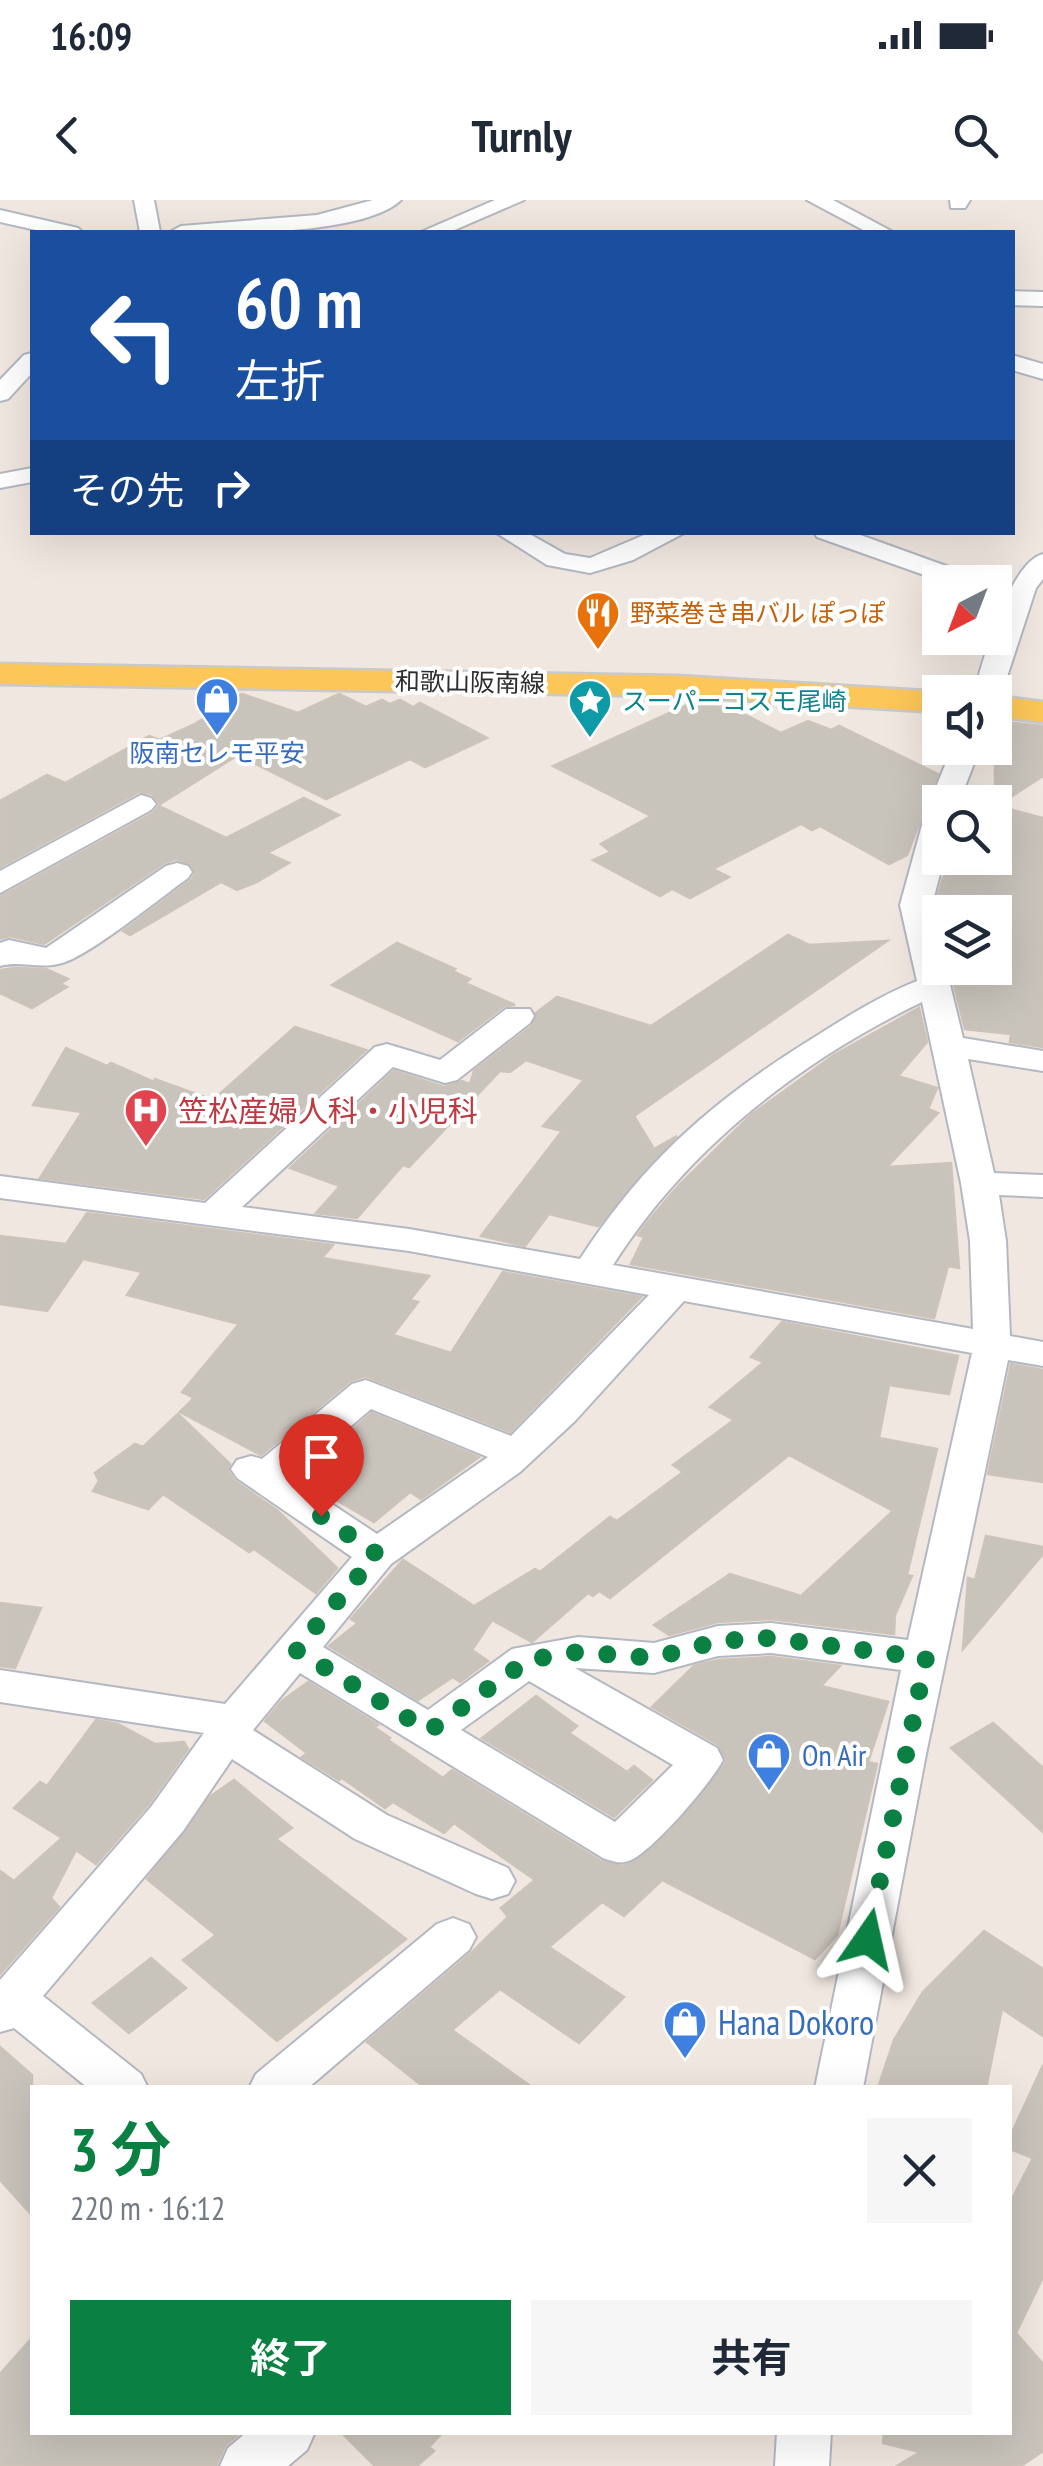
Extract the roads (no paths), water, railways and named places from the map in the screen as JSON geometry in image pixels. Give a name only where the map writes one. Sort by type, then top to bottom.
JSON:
[{"type":"main road","name":"和歌山阪南線","points":[[0,674],[678,686],[922,701]]},
{"type":"main road","points":[[1012,708],[1043,712]]},
{"type":"street","points":[[36,200],[37,223]]},
{"type":"street","points":[[144,200],[150,230]]},
{"type":"street","points":[[437,230],[514,200]]},
{"type":"street","points":[[817,200],[878,230]]},
{"type":"street","points":[[231,230],[392,205]]},
{"type":"street","points":[[0,216],[63,230]]},
{"type":"street","points":[[310,220],[347,230]]},
{"type":"street","points":[[1015,298],[1043,299]]},
{"type":"street","points":[[0,394],[30,362]]},
{"type":"street","points":[[1015,363],[1043,372]]},
{"type":"street","points":[[0,480],[30,475]]},
{"type":"street","points":[[511,535],[565,567],[587,569],[667,535]]},
{"type":"street","points":[[834,535],[922,566]]},
{"type":"street","points":[[1012,579],[1043,562]]},
{"type":"street","points":[[0,884],[141,804]]},
{"type":"street","points":[[0,956],[14,950],[40,958],[52,957],[177,872]]},
{"type":"street","points":[[840,2085],[992,1347],[988,1240],[979,1183],[916,905],[924,875]]},
{"type":"street","points":[[590,1273],[626,1214],[671,1160],[727,1108],[896,1000],[932,986]]},
{"type":"street","points":[[214,1215],[387,1054],[445,1073],[518,1016]]},
{"type":"street","points":[[948,1046],[1043,1061]]},
{"type":"street","points":[[979,1183],[1043,1186]]},
{"type":"street","points":[[0,1186],[409,1240],[1043,1354]]},
{"type":"street","points":[[120,2085],[6,2006],[167,1819],[230,1728],[377,1554],[516,1453],[561,1412],[676,1289]]},
{"type":"street","points":[[377,1554],[258,1474],[366,1393],[516,1453]]},
{"type":"street","points":[[429,1731],[528,1660],[578,1652],[654,1658],[718,1641],[770,1638],[926,1658]]},
{"type":"street","points":[[296,1650],[618,1846],[686,1780],[701,1760],[528,1660]]},
{"type":"street","points":[[0,1686],[230,1728],[372,1827],[492,1882]]},
{"type":"street","points":[[277,2085],[453,1937]]},
{"type":"street","points":[[247,2466],[284,2435]]},
{"type":"street","points":[[802,2466],[804,2435]]},
{"type":"place","name":"野菜巻き串バル ぽっぽ","points":[[598,651]]},
{"type":"place","name":"阪南セレモ平安","points":[[217,737]]},
{"type":"place","name":"スーパーコスモ尾崎","points":[[590,739]]},
{"type":"place","name":"笠松産婦人科・小児科","points":[[146,1148]]},
{"type":"place","name":"On Air","points":[[769,1792]]},
{"type":"place","name":"Hana Dokoro","points":[[685,2060]]}]
